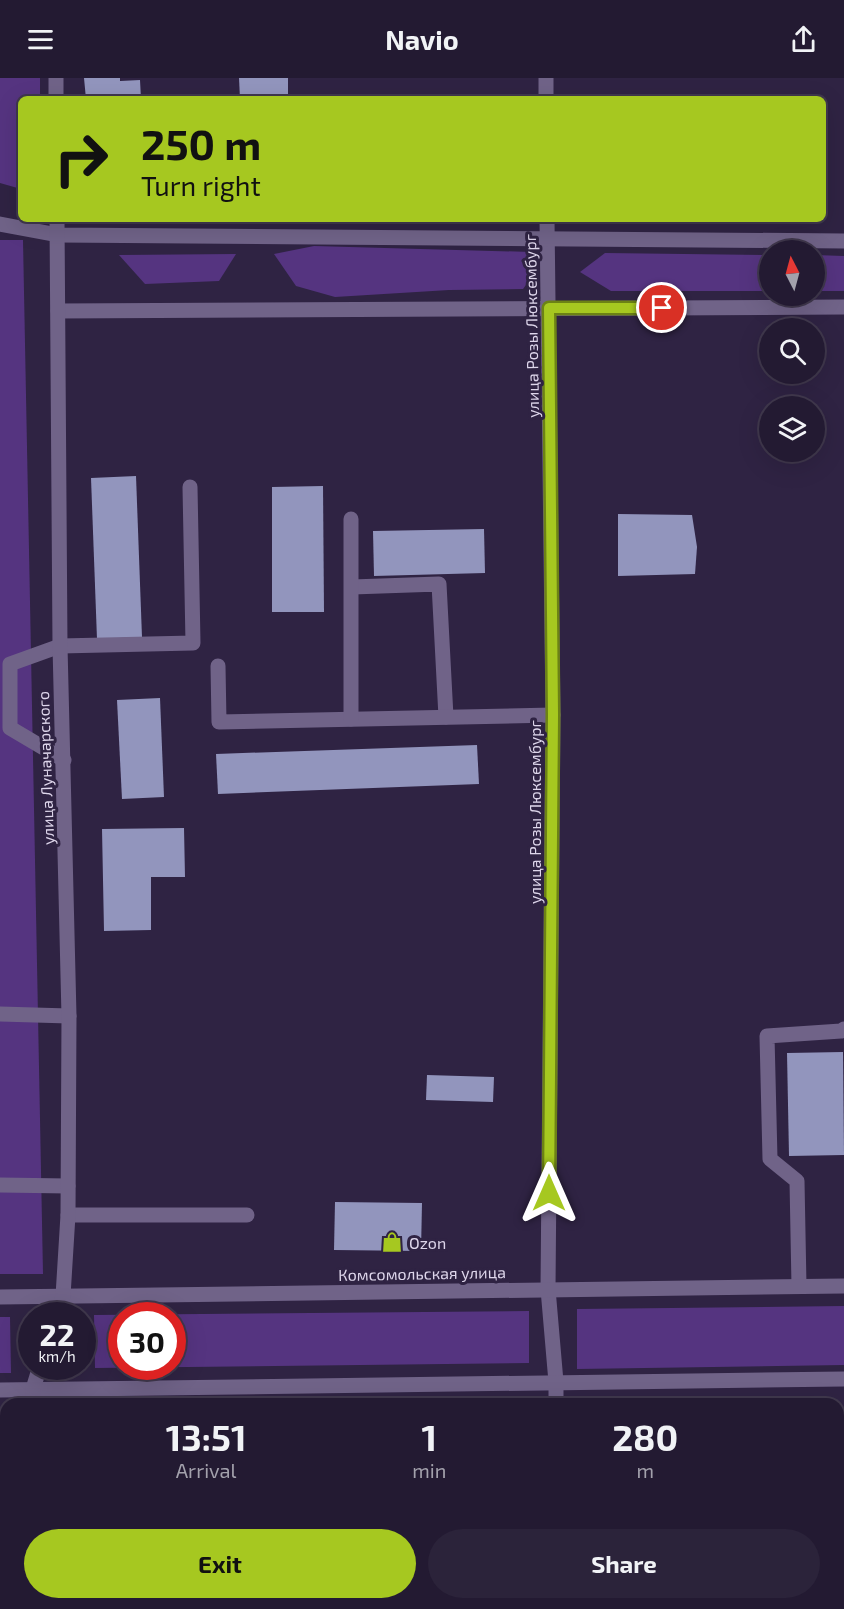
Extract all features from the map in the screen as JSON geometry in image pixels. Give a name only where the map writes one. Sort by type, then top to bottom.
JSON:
[{"type":"street","points":[[56,78],[56,96]]},
{"type":"street","points":[[546,78],[546,96]]},
{"type":"street","name":"улица Луначарского","points":[[57,222],[60,646],[69,1016],[68,1215],[61,1302]]},
{"type":"street","name":"улица Розы Люксембург","points":[[547,222],[553,715],[548,1289],[556,1398]]},
{"type":"street","points":[[0,224],[57,235],[844,240]]},
{"type":"street","points":[[58,311],[844,307]]},
{"type":"street","points":[[64,760],[10,728],[10,664],[60,646],[193,643],[190,487]]},
{"type":"street","points":[[351,519],[351,719]]},
{"type":"street","points":[[352,587],[439,584],[446,717]]},
{"type":"street","points":[[218,666],[219,722],[553,715]]},
{"type":"street","points":[[0,1014],[69,1016]]},
{"type":"street","points":[[799,1286],[797,1181],[770,1159],[767,1036],[844,1029]]},
{"type":"street","points":[[0,1185],[68,1185]]},
{"type":"street","points":[[68,1215],[247,1215]]},
{"type":"street","name":"Комсомольская улица","points":[[0,1297],[844,1286]]},
{"type":"street","points":[[0,1390],[33,1397],[556,1382],[844,1379]]},
{"type":"street","points":[[33,1397],[37,1380]]},
{"type":"shaded area","points":[[0,78],[40,78],[40,96],[18,96],[18,188],[0,183]]},
{"type":"shaded area","points":[[0,240],[23,240],[43,1274],[0,1274]]},
{"type":"shaded area","points":[[314,246],[531,252],[539,267],[523,289],[449,290],[335,297],[296,286],[274,254]]},
{"type":"shaded area","points":[[605,253],[759,255],[759,291],[611,291],[580,272]]},
{"type":"shaded area","points":[[236,254],[219,281],[145,284],[119,255]]},
{"type":"shaded area","points":[[825,255],[844,256],[844,291],[825,291]]},
{"type":"shaded area","points":[[844,1306],[844,1365],[577,1369],[577,1309]]},
{"type":"shaded area","points":[[529,1311],[529,1363],[186,1367],[186,1314]]},
{"type":"shaded area","points":[[96,1315],[108,1315],[108,1368],[96,1368]]},
{"type":"shaded area","points":[[0,1317],[10,1317],[11,1373],[0,1373]]},
{"type":"building","points":[[84,78],[140,80],[141,96],[86,96]]},
{"type":"building","points":[[239,78],[288,78],[288,96],[240,96]]},
{"type":"building","points":[[136,476],[142,637],[97,639],[91,478]]},
{"type":"building","points":[[323,486],[324,612],[272,612],[272,487]]},
{"type":"building","points":[[618,514],[692,515],[697,547],[695,574],[618,576]]},
{"type":"building","points":[[484,529],[485,573],[374,576],[373,531]]},
{"type":"building","points":[[160,698],[164,797],[122,799],[117,700]]},
{"type":"building","points":[[477,745],[479,784],[218,794],[216,754]]},
{"type":"building","points":[[184,828],[185,877],[151,877],[151,930],[104,931],[102,829]]},
{"type":"building","points":[[843,1052],[844,1155],[789,1156],[787,1053]]},
{"type":"building","points":[[427,1075],[494,1077],[493,1102],[426,1100]]},
{"type":"building","points":[[335,1202],[422,1203],[421,1251],[334,1250]]},
{"type":"place","name":"Ozon","points":[[392,1242]]},
{"type":"route","points":[[549,1193],[553,715],[549,308],[662,308]]}]
